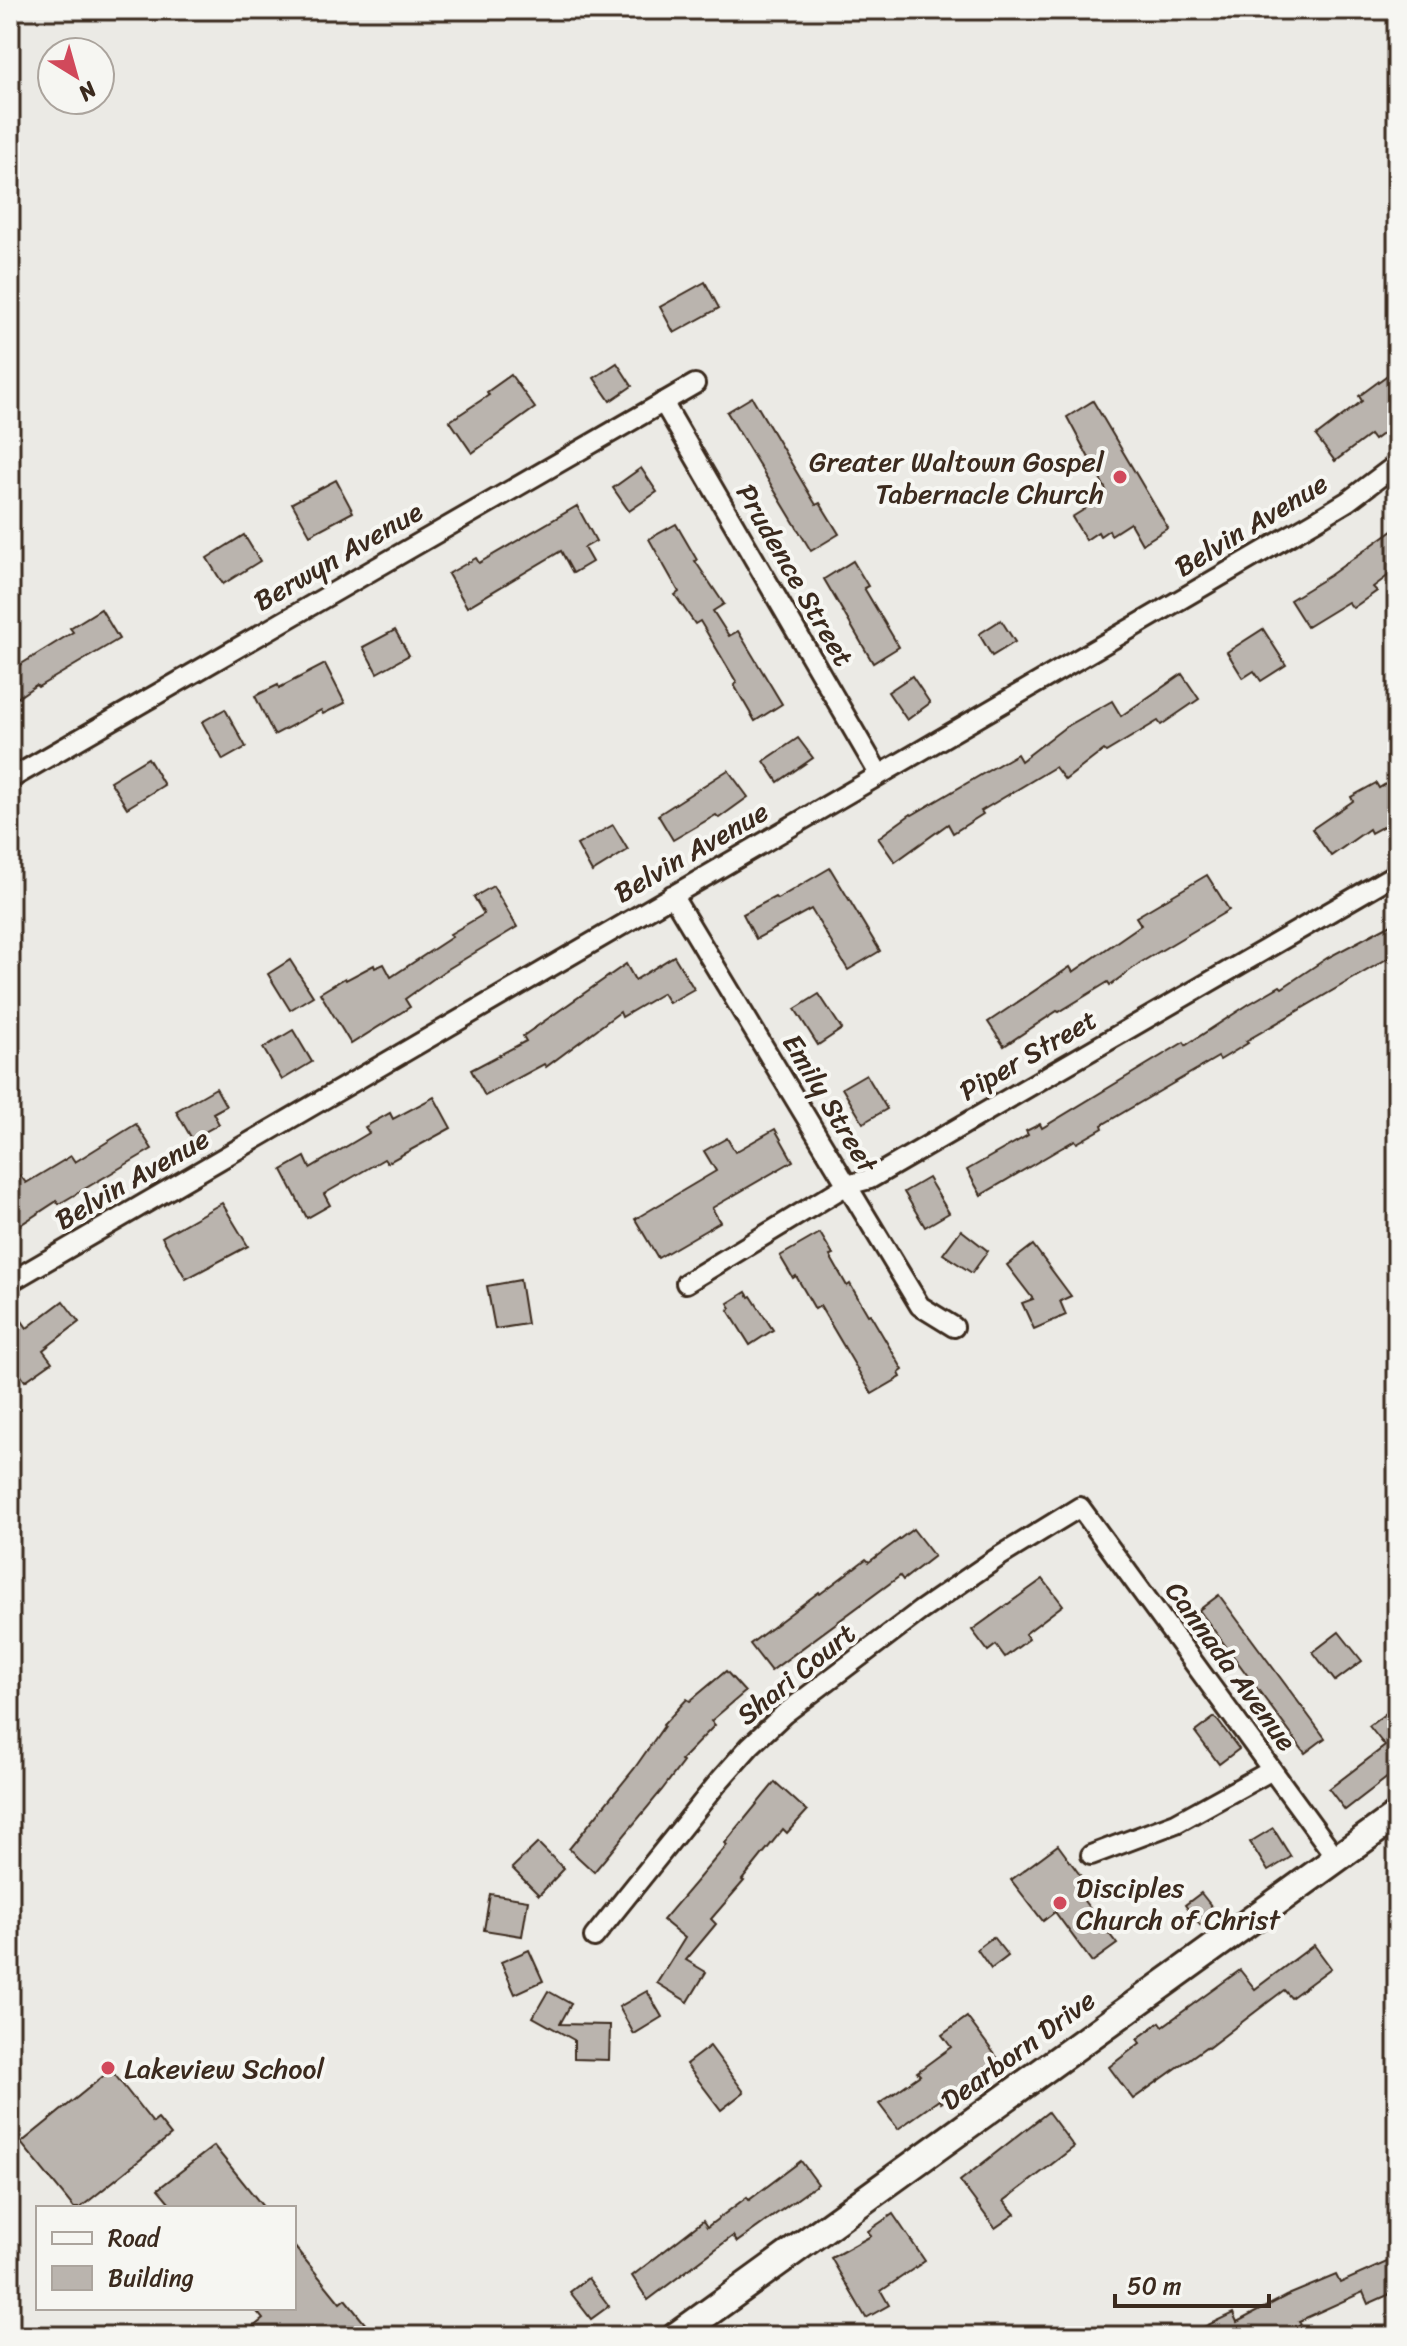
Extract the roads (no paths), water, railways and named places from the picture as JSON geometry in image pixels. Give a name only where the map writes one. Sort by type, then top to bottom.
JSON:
[{"type":"street","name":"Berwyn Avenue","points":[[10,779],[695,384]]},
{"type":"street","name":"Prudence Street","points":[[663,402],[879,774]]},
{"type":"street","name":"Belvin Avenue","points":[[10,1282],[1315,521],[1348,501],[1397,464]]},
{"type":"street","name":"Piper Street","points":[[686,1283],[847,1185],[870,1179],[1397,873]]},
{"type":"street","name":"Emily Street","points":[[672,895],[920,1306],[954,1327]]},
{"type":"street","name":"Cannada Avenue","points":[[1080,1507],[1337,1859]]},
{"type":"street","name":"Shari Court","points":[[594,1937],[720,1780],[784,1714],[920,1611],[1000,1556],[1080,1507]]},
{"type":"street","points":[[1091,1855],[1176,1823],[1272,1770]]},
{"type":"street","name":"Dearborn Drive","points":[[676,2336],[1397,1815]]},
{"type":"place","name":"Greater Waltown Gospel Tabernacle Church","points":[[1120,477]]},
{"type":"place","name":"Disciples Church of Christ","points":[[1060,1903]]},
{"type":"place","name":"Lakeview School","points":[[108,2068]]}]
